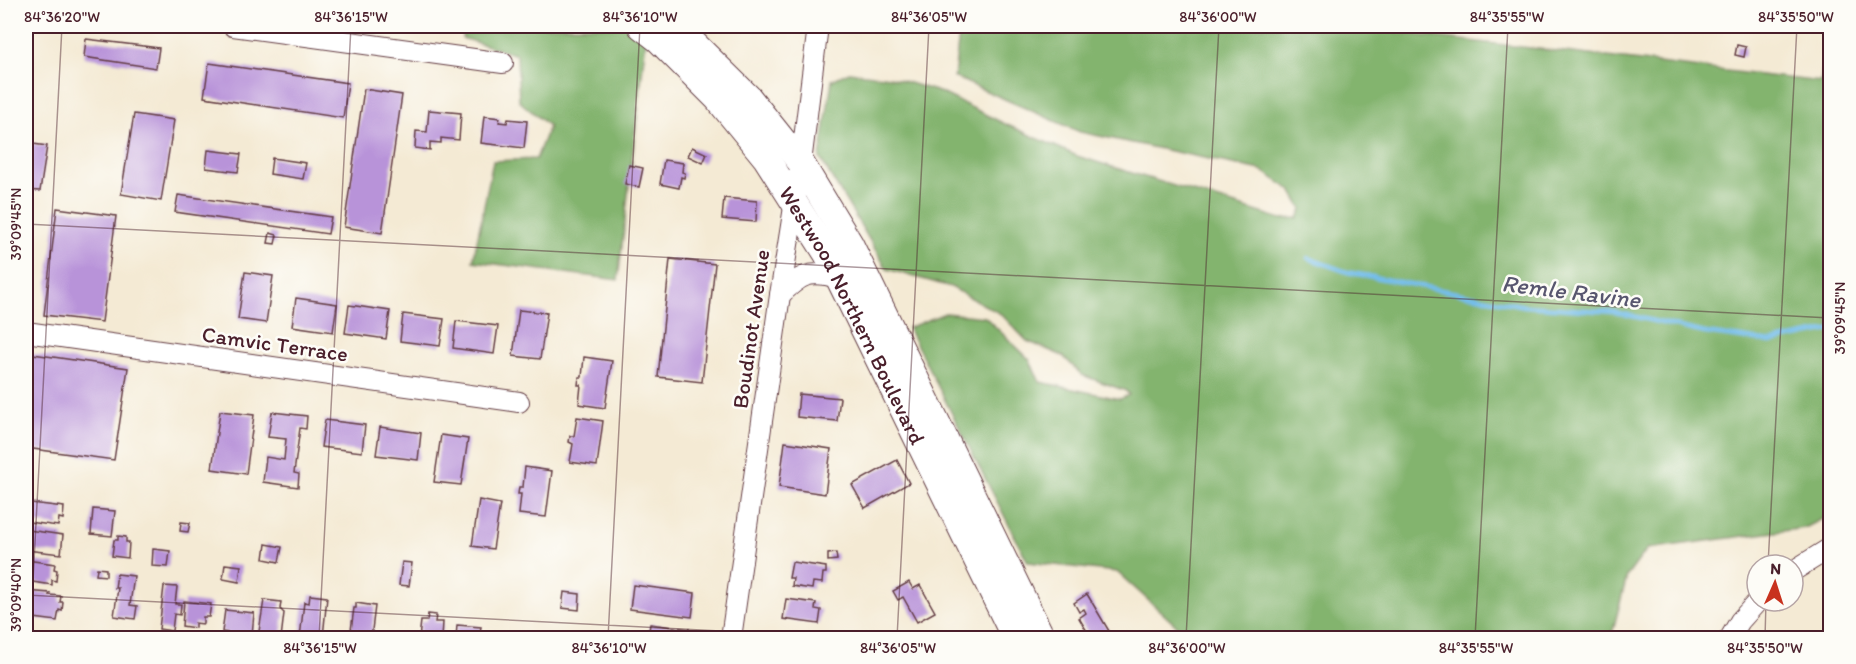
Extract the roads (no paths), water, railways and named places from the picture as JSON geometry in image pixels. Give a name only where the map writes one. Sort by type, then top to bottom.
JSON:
[{"type":"main road","name":"Westwood Northern Boulevard","points":[[641,26],[659,40],[717,98],[766,158],[827,254],[1015,639]]},
{"type":"main road","name":"Westwood Northern Boulevard","points":[[676,26],[749,99],[801,163],[850,244],[1042,639]]},
{"type":"main road","points":[[973,556],[997,545]]},
{"type":"street","points":[[233,26],[504,63]]},
{"type":"street","name":"Boudinot Avenue","points":[[730,639],[801,163],[818,26]]},
{"type":"street","points":[[780,295],[805,275],[815,273],[838,278]]},
{"type":"street","name":"Camvic Terrace","points":[[26,332],[519,402]]},
{"type":"street","points":[[1805,563],[1830,548]]},
{"type":"street","points":[[1730,639],[1747,613]]},
{"type":"waterway","name":"Remle Ravine","points":[[1308,258],[1347,272],[1525,306],[1615,312],[1705,333],[1771,342],[1830,330]]}]
